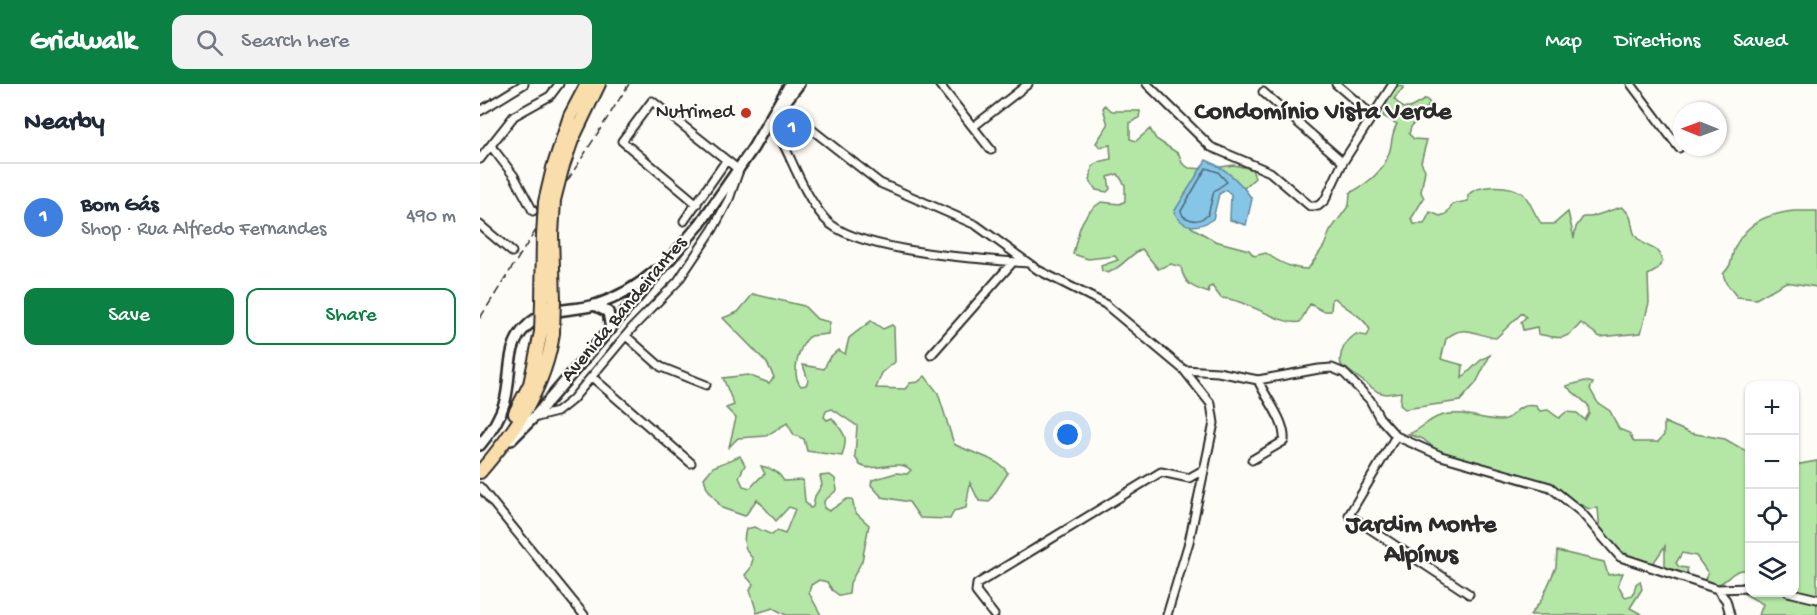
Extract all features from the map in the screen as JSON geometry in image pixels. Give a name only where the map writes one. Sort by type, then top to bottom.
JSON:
[{"type":"highway","points":[[480,472],[485,460],[522,401],[547,332],[548,236],[545,202],[557,168],[570,116],[587,84]]},
{"type":"highway","points":[[557,168],[599,84]]},
{"type":"main road","name":"Avenida Bandeirantes","points":[[485,460],[533,418],[676,253],[739,170],[790,84]]},
{"type":"main road","name":"Avenida Bandeirantes","points":[[772,116],[783,107],[799,84]]},
{"type":"main road","name":"Avenida Bandeirantes","points":[[480,445],[500,415],[506,399],[511,352],[525,327],[550,311],[594,305],[640,284],[676,253]]},
{"type":"main road","points":[[594,305],[608,312],[611,328]]},
{"type":"street","points":[[480,111],[524,84]]},
{"type":"street","points":[[480,159],[514,116],[550,96],[559,84]]},
{"type":"street","points":[[939,84],[991,150]]},
{"type":"street","points":[[974,127],[1028,84]]},
{"type":"street","points":[[1147,84],[1204,142],[1221,153],[1269,172],[1314,207],[1325,200],[1343,162],[1393,84]]},
{"type":"street","points":[[1336,84],[1372,115]]},
{"type":"street","points":[[1631,84],[1673,141]]},
{"type":"street","points":[[1263,92],[1343,162]]},
{"type":"street","points":[[697,204],[622,140],[652,101],[739,170]]},
{"type":"street","points":[[783,107],[880,183],[976,225],[1028,263],[1105,304],[1184,370],[1205,395],[1214,413],[1212,435],[1189,542],[1167,615]]},
{"type":"street","points":[[772,116],[811,202],[832,225],[870,241],[894,247],[1028,263]]},
{"type":"street","points":[[491,146],[514,176],[533,211]]},
{"type":"street","points":[[684,221],[726,160]]},
{"type":"street","name":"Avenida Bandeirantes","points":[[533,418],[557,412],[572,400],[626,336],[678,281],[701,249],[729,199],[739,170]]},
{"type":"street","points":[[480,225],[512,252]]},
{"type":"street","points":[[931,355],[1013,262]]},
{"type":"street","points":[[626,336],[661,367],[706,385]]},
{"type":"street","points":[[1184,370],[1218,372],[1258,380],[1332,368],[1344,373],[1370,400],[1378,417],[1396,436],[1441,456],[1550,487],[1581,512],[1620,557],[1717,589],[1745,588]]},
{"type":"street","points":[[592,376],[691,463]]},
{"type":"street","points":[[1252,460],[1284,441],[1285,438],[1278,416],[1270,406],[1258,380]]},
{"type":"street","points":[[1396,436],[1349,515],[1469,594]]},
{"type":"street","points":[[994,615],[976,592],[977,584],[1161,472],[1189,478],[1203,470]]},
{"type":"street","points":[[480,487],[584,615]]},
{"type":"street","points":[[1717,589],[1726,600],[1730,615]]},
{"type":"street","points":[[1799,595],[1817,599]]},
{"type":"green space","points":[[1387,84],[1404,87],[1394,99],[1403,108],[1410,108],[1426,99],[1430,103],[1411,127],[1409,134],[1414,139],[1427,140],[1421,162],[1425,170],[1421,192],[1424,198],[1411,219],[1414,224],[1424,224],[1430,212],[1440,216],[1446,214],[1453,204],[1468,201],[1468,195],[1473,191],[1494,186],[1522,193],[1542,224],[1554,224],[1568,212],[1574,238],[1576,227],[1583,217],[1591,217],[1621,207],[1631,219],[1635,236],[1656,250],[1662,262],[1657,270],[1648,275],[1649,303],[1641,333],[1600,337],[1581,323],[1562,338],[1552,337],[1538,334],[1537,327],[1523,330],[1521,322],[1526,317],[1522,313],[1496,338],[1471,331],[1459,331],[1446,339],[1441,359],[1463,365],[1462,378],[1481,360],[1490,355],[1476,383],[1460,401],[1405,409],[1400,405],[1401,392],[1386,394],[1378,392],[1341,365],[1342,351],[1346,343],[1356,334],[1367,336],[1370,330],[1359,317],[1335,298],[1332,299],[1331,311],[1323,311],[1310,304],[1300,322],[1292,322],[1231,299],[1221,298],[1212,286],[1208,288],[1209,293],[1198,289],[1184,278],[1181,267],[1171,264],[1158,269],[1142,249],[1108,273],[1102,271],[1101,266],[1118,260],[1115,256],[1088,259],[1073,254],[1081,225],[1088,213],[1101,202],[1120,204],[1125,201],[1125,185],[1118,174],[1108,177],[1110,189],[1107,192],[1096,190],[1090,181],[1092,167],[1099,162],[1111,159],[1110,145],[1100,147],[1096,143],[1108,125],[1103,108],[1105,105],[1112,111],[1140,111],[1139,118],[1130,123],[1130,139],[1136,141],[1150,129],[1156,139],[1179,154],[1182,163],[1189,168],[1207,169],[1234,165],[1252,169],[1255,178],[1242,190],[1206,190],[1188,218],[1191,227],[1215,241],[1249,250],[1254,256],[1266,253],[1286,264],[1308,269],[1324,246],[1330,231],[1349,205],[1350,193],[1372,178],[1382,168],[1388,156],[1397,124],[1383,116],[1387,106],[1377,97],[1388,97],[1383,92]]},
{"type":"green space","points":[[1794,211],[1817,211],[1817,287],[1786,282],[1756,299],[1737,297],[1726,283],[1723,274],[1730,265],[1734,249],[1741,237],[1760,220]]},
{"type":"green space","points":[[753,294],[804,306],[817,319],[830,322],[828,334],[810,336],[802,346],[796,368],[796,375],[801,386],[806,385],[808,380],[803,365],[824,369],[829,358],[838,350],[845,354],[849,338],[871,321],[883,329],[892,325],[894,327],[895,362],[882,373],[876,388],[905,389],[910,383],[918,382],[925,376],[938,393],[954,444],[998,463],[1008,473],[989,502],[979,501],[970,483],[966,508],[954,511],[950,519],[920,518],[909,502],[882,497],[871,485],[872,480],[896,473],[907,474],[911,470],[900,465],[872,468],[860,465],[855,457],[857,426],[832,409],[826,411],[824,417],[827,420],[832,418],[844,435],[842,456],[807,451],[804,439],[794,435],[787,423],[766,436],[738,438],[729,447],[736,418],[726,408],[734,405],[723,378],[748,375],[769,383],[774,377],[767,363],[723,318],[738,312]]},
{"type":"green space","points":[[1585,381],[1593,383],[1590,389],[1598,403],[1610,411],[1619,429],[1629,433],[1634,442],[1658,442],[1664,435],[1664,422],[1690,433],[1725,439],[1745,451],[1745,570],[1736,572],[1723,582],[1712,584],[1704,581],[1708,573],[1696,556],[1682,553],[1676,563],[1679,567],[1687,568],[1688,575],[1678,581],[1665,569],[1665,546],[1652,565],[1628,558],[1628,555],[1612,545],[1600,532],[1598,508],[1589,509],[1551,489],[1532,487],[1452,463],[1423,439],[1408,434],[1435,418],[1448,414],[1500,420],[1509,417],[1523,406],[1529,405],[1536,406],[1540,411],[1548,410],[1559,418],[1566,412],[1577,413],[1585,420],[1589,413],[1588,405],[1566,386]]},
{"type":"green space","points":[[740,456],[745,465],[739,477],[743,486],[750,488],[765,474],[761,466],[769,468],[784,481],[803,480],[805,501],[810,508],[813,507],[815,496],[822,485],[820,476],[830,475],[835,479],[837,490],[824,501],[824,508],[829,511],[847,499],[852,499],[855,512],[869,525],[862,561],[850,583],[849,594],[840,596],[827,582],[819,580],[811,585],[809,593],[821,615],[786,615],[773,608],[757,613],[750,590],[753,584],[745,575],[753,559],[745,546],[746,529],[754,527],[772,535],[777,531],[785,534],[795,509],[789,507],[776,521],[757,499],[745,516],[722,508],[707,488],[704,478],[713,467]]},
{"type":"green space","points":[[1817,461],[1817,615],[1759,615],[1763,604],[1750,597],[1799,597],[1799,464]]},
{"type":"green space","points":[[1557,551],[1604,562],[1608,575],[1623,573],[1618,585],[1625,597],[1633,595],[1636,584],[1640,581],[1642,589],[1630,608],[1643,615],[1530,615],[1542,599],[1556,567]]},
{"type":"green space","points":[[1745,582],[1745,594],[1732,587]]},
{"type":"water","points":[[1206,160],[1232,176],[1252,199],[1246,225],[1230,220],[1231,194],[1226,190],[1219,194],[1213,219],[1202,225],[1186,224],[1174,212]]},
{"type":"railway","points":[[480,318],[629,84]]},
{"type":"place","name":"Nutrimed","points":[[746,113]]},
{"type":"place","name":"Bom Gás","points":[[792,128]]},
{"type":"district","name":"Condomínio Vista Verde","points":[[1323,113]]},
{"type":"district","name":"Jardim Monte Alpínus","points":[[1421,541]]}]
